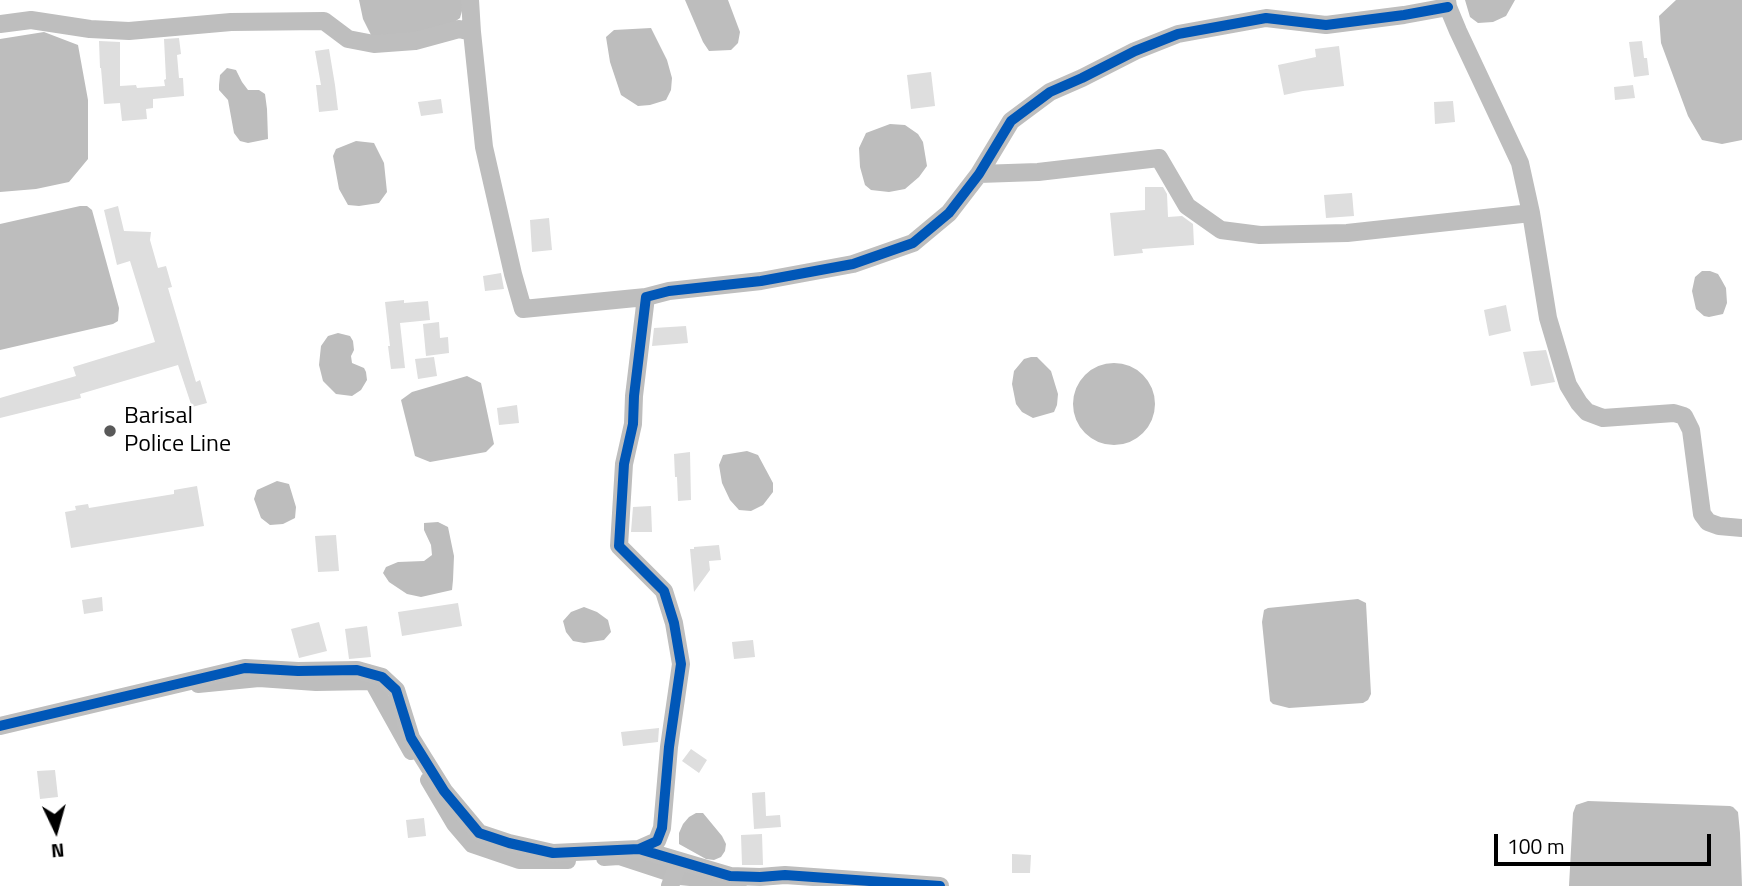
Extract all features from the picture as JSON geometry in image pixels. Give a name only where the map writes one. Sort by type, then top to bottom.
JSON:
[{"type":"street","points":[[470,0],[484,147],[523,309],[646,297],[669,291],[761,281],[853,264],[913,243],[949,214],[979,174],[1011,121],[1050,92],[1135,51],[1178,34],[1266,18],[1326,24],[1404,15],[1447,3],[1520,163],[1548,318],[1569,385],[1579,403],[1587,412],[1603,418],[1674,413],[1685,416],[1691,429],[1702,514],[1708,522],[1719,526],[1742,528]]},
{"type":"street","points":[[0,24],[31,20],[90,29],[130,31],[231,22],[324,21],[348,39],[374,44],[415,41],[459,29],[472,32]]},
{"type":"street","points":[[979,174],[1038,173],[1159,158],[1186,206],[1221,230],[1260,235],[1346,233],[1531,213]]},
{"type":"street","points":[[639,849],[657,841],[662,828],[669,747],[681,664],[674,622],[664,591],[620,546],[624,464],[633,424],[646,297]]},
{"type":"street","points":[[0,726],[245,668],[358,670],[382,677],[396,690],[411,738],[444,791],[479,833],[553,853],[639,849],[730,876],[785,875],[940,886]]},
{"type":"street","points":[[670,886],[678,862]]},
{"type":"shaded area","points":[[359,0],[465,0],[460,18],[450,25],[408,38],[372,37],[363,19]]},
{"type":"shaded area","points":[[685,0],[728,0],[740,32],[738,43],[731,50],[709,51]]},
{"type":"shaded area","points":[[1465,0],[1515,0],[1506,16],[1493,22],[1478,23],[1470,17]]},
{"type":"shaded area","points":[[1676,0],[1742,0],[1742,140],[1722,144],[1702,140],[1688,116],[1661,43],[1659,16]]},
{"type":"shaded area","points":[[651,28],[667,60],[672,78],[671,90],[666,100],[638,106],[621,95],[610,62],[606,37],[614,30]]},
{"type":"shaded area","points":[[44,32],[78,45],[88,100],[88,159],[69,182],[36,189],[0,192],[0,39]]},
{"type":"shaded area","points":[[227,68],[236,70],[248,90],[259,90],[265,94],[268,139],[248,143],[240,141],[234,133],[228,100],[219,90],[220,75]]},
{"type":"shaded area","points":[[890,124],[905,125],[918,134],[923,142],[927,166],[905,189],[889,192],[871,190],[865,185],[859,148],[866,133]]},
{"type":"shaded area","points":[[356,141],[374,143],[384,163],[387,192],[379,203],[348,205],[339,189],[333,156],[336,149]]},
{"type":"shaded area","points":[[87,206],[92,210],[119,308],[118,321],[0,350],[0,224]]},
{"type":"shaded area","points":[[1702,271],[1718,274],[1726,288],[1727,303],[1723,314],[1709,317],[1696,309],[1692,291],[1695,277]]},
{"type":"shaded area","points":[[338,333],[350,336],[354,350],[352,363],[364,368],[366,372],[367,380],[361,390],[352,396],[336,394],[323,381],[319,365],[321,346],[328,336]]},
{"type":"shaded area","points":[[1037,357],[1051,371],[1058,394],[1054,412],[1033,418],[1022,412],[1016,404],[1012,384],[1014,371],[1024,359]]},
{"type":"shaded area","points":[[1114,363],[1130,366],[1143,375],[1152,388],[1155,404],[1152,420],[1143,433],[1130,442],[1114,445],[1098,442],[1085,433],[1076,420],[1073,404],[1076,388],[1085,375],[1098,366]]},
{"type":"shaded area","points":[[467,376],[481,383],[494,444],[486,452],[430,462],[415,456],[401,400],[412,392]]},
{"type":"shaded area","points":[[747,451],[758,455],[773,483],[773,492],[763,505],[751,511],[739,510],[730,500],[722,483],[719,465],[723,455]]},
{"type":"shaded area","points":[[277,481],[289,484],[296,507],[295,518],[283,524],[270,525],[261,518],[254,499],[257,490]]},
{"type":"shaded area","points":[[438,522],[448,527],[454,556],[452,590],[421,597],[407,594],[389,582],[383,573],[386,567],[398,562],[424,561],[432,555],[424,523]]},
{"type":"shaded area","points":[[1358,599],[1366,603],[1371,694],[1368,700],[1363,703],[1289,708],[1273,704],[1270,701],[1262,622],[1264,610]]},
{"type":"shaded area","points":[[584,607],[608,620],[611,632],[604,640],[584,643],[573,641],[566,632],[563,621],[571,612]]},
{"type":"shaded area","points":[[1588,801],[1733,807],[1738,812],[1742,886],[1569,886],[1573,813],[1576,805]]},
{"type":"shaded area","points":[[696,813],[703,813],[722,836],[726,844],[721,857],[706,859],[679,844],[679,833],[683,824]]},
{"type":"building","points":[[179,38],[181,54],[177,55],[184,96],[153,99],[153,108],[146,109],[147,119],[122,121],[120,103],[104,104],[99,41],[120,42],[120,86],[136,85],[137,88],[165,86],[164,39]]},
{"type":"building","points":[[1642,41],[1649,75],[1634,77],[1629,42]]},
{"type":"building","points":[[1339,46],[1344,86],[1284,95],[1278,65],[1316,57],[1315,49]]},
{"type":"building","points":[[329,49],[338,110],[319,112],[316,85],[321,85],[315,51]]},
{"type":"building","points":[[931,72],[935,106],[911,109],[907,75]]},
{"type":"building","points":[[1633,85],[1635,98],[1615,100],[1614,87]]},
{"type":"building","points":[[441,99],[443,113],[421,116],[418,102]]},
{"type":"building","points":[[1453,101],[1455,122],[1435,124],[1434,102]]},
{"type":"building","points":[[1145,187],[1163,187],[1167,194],[1168,217],[1182,216],[1193,224],[1194,245],[1142,249],[1143,253],[1114,256],[1110,213],[1145,210]]},
{"type":"building","points":[[1352,193],[1354,216],[1326,218],[1324,195]]},
{"type":"building","points":[[118,206],[124,231],[151,232],[150,240],[158,268],[166,266],[172,287],[168,288],[196,382],[200,380],[207,403],[192,407],[178,365],[80,394],[81,398],[0,418],[0,398],[76,376],[73,367],[155,342],[130,261],[117,265],[104,210]]},
{"type":"building","points":[[549,218],[552,250],[532,252],[530,220]]},
{"type":"building","points":[[501,273],[504,289],[485,291],[483,276]]},
{"type":"building","points":[[404,300],[404,303],[428,301],[430,320],[400,323],[405,368],[391,369],[385,302]]},
{"type":"building","points":[[1506,305],[1511,331],[1489,336],[1484,310]]},
{"type":"building","points":[[439,322],[440,338],[448,337],[449,353],[426,356],[423,324]]},
{"type":"building","points":[[686,326],[688,343],[652,346],[654,328]]},
{"type":"building","points":[[1546,350],[1555,382],[1531,386],[1523,352]]},
{"type":"building","points":[[434,357],[437,376],[418,379],[415,359]]},
{"type":"building","points":[[517,405],[519,423],[499,425],[497,408]]},
{"type":"building","points":[[690,452],[691,500],[678,501],[674,454]]},
{"type":"building","points":[[197,486],[204,526],[71,548],[65,512],[76,510],[75,506],[88,504],[89,508],[174,494],[174,490]]},
{"type":"building","points":[[651,506],[652,532],[631,532],[633,507]]},
{"type":"building","points":[[336,535],[339,571],[318,572],[315,536]]},
{"type":"building","points":[[719,545],[721,560],[709,561],[710,570],[694,592],[690,549]]},
{"type":"building","points":[[102,597],[103,611],[84,614],[82,600]]},
{"type":"building","points":[[458,603],[462,626],[402,636],[398,612]]},
{"type":"building","points":[[319,622],[327,651],[299,658],[291,629]]},
{"type":"building","points":[[367,626],[371,657],[349,659],[345,629]]},
{"type":"building","points":[[753,640],[755,657],[734,659],[732,642]]},
{"type":"building","points":[[659,728],[658,742],[623,746],[621,732]]},
{"type":"building","points":[[691,749],[707,760],[699,773],[682,761]]},
{"type":"building","points":[[55,770],[58,797],[40,799],[37,771]]},
{"type":"building","points":[[765,792],[766,816],[780,815],[781,827],[754,829],[752,793]]},
{"type":"building","points":[[424,818],[426,836],[408,838],[406,820]]},
{"type":"building","points":[[762,834],[763,865],[742,865],[741,835]]},
{"type":"building","points":[[1012,854],[1031,855],[1030,873],[1012,873]]},
{"type":"waterway","points":[[198,685],[259,679],[316,683],[372,682],[411,752]]},
{"type":"waterway","points":[[428,780],[454,824],[472,845],[519,861],[568,861]]},
{"type":"waterway","points":[[604,858],[619,857],[680,877],[739,883]]},
{"type":"cycle path","points":[[639,849],[657,841],[662,828],[669,747],[681,664],[674,623],[664,591],[619,546],[624,464],[633,424],[646,297],[669,291],[761,281],[853,264],[913,243],[949,213],[979,174],[1011,121],[1050,92],[1135,51],[1178,34],[1266,18],[1326,25],[1448,7]]},
{"type":"cycle path","points":[[0,726],[245,668],[357,670],[382,677],[396,690],[411,738],[444,791],[479,833],[553,853],[639,849],[730,876],[785,875],[940,886]]},
{"type":"place","name":"Barisal Police Line","points":[[110,431]]}]
